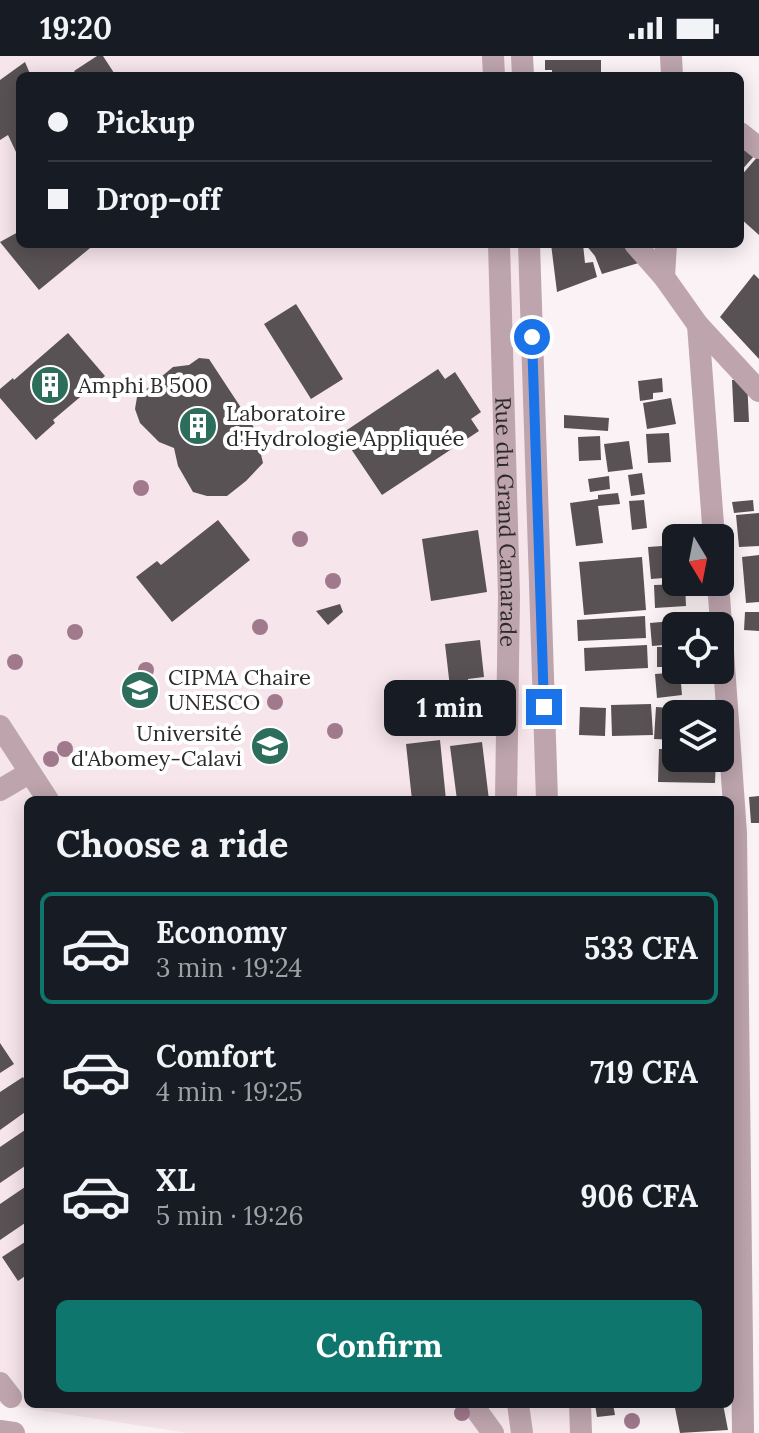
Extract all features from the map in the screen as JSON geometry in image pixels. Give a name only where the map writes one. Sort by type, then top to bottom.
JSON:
[{"type":"street","name":"Rue du Grand Camarade","points":[[499,248],[509,596],[506,796]]},
{"type":"street","points":[[529,248],[547,796]]},
{"type":"street","points":[[639,248],[664,277],[698,325],[759,391]]},
{"type":"street","points":[[664,277],[666,248]]},
{"type":"street","points":[[698,325],[713,524]]},
{"type":"street","points":[[719,596],[731,796]]},
{"type":"street","points":[[0,726],[45,796]]},
{"type":"street","points":[[0,790],[29,773]]},
{"type":"street","points":[[734,837],[748,893],[743,1433]]},
{"type":"street","points":[[475,1408],[493,1433]]},
{"type":"street","points":[[519,1408],[522,1433]]},
{"type":"street","points":[[580,1408],[581,1433]]},
{"type":"street","points":[[0,1431],[14,1433]]},
{"type":"shaded area","name":"Université d'Abomey-Calavi","points":[[0,56],[517,56],[518,72],[16,72],[16,248],[524,248],[543,796],[24,796],[24,1408],[0,1404]]},
{"type":"shaded area","name":"Université d'Abomey-Calavi","points":[[26,1408],[569,1408],[571,1433],[188,1433]]},
{"type":"building","points":[[97,56],[103,56],[113,72],[75,72]]},
{"type":"building","points":[[545,60],[601,60],[601,72],[545,70]]},
{"type":"building","points":[[25,62],[29,72],[16,72],[16,152],[8,135],[0,140],[0,80]]},
{"type":"building","points":[[744,145],[755,155],[744,167]]},
{"type":"building","points":[[759,155],[759,235],[744,222],[744,172]]},
{"type":"building","points":[[16,233],[16,248],[90,248],[39,290],[0,242]]},
{"type":"building","points":[[552,248],[583,248],[585,263],[593,262],[597,277],[557,292]]},
{"type":"building","points":[[588,248],[634,248],[645,261],[602,274]]},
{"type":"building","points":[[754,274],[759,279],[759,359],[720,317]]},
{"type":"building","points":[[296,304],[343,379],[311,399],[264,324]]},
{"type":"building","name":"Amphi B 500","points":[[68,333],[105,376],[53,420],[55,423],[36,440],[0,398],[0,389]]},
{"type":"building","name":"Laboratoire d'Hydrologie Appliquée","points":[[199,358],[209,359],[255,429],[263,463],[227,496],[193,492],[178,466],[174,448],[159,442],[140,423],[135,409],[137,397],[173,367],[189,365]]},
{"type":"building","points":[[438,369],[445,379],[455,372],[481,412],[471,419],[479,431],[382,495],[341,434]]},
{"type":"building","points":[[662,378],[663,392],[653,393],[653,399],[640,401],[638,381]]},
{"type":"building","points":[[747,379],[749,422],[734,422],[732,380]]},
{"type":"building","points":[[671,398],[676,424],[647,429],[643,403]]},
{"type":"building","points":[[564,415],[609,418],[608,431],[564,428]]},
{"type":"building","points":[[669,433],[671,462],[648,463],[646,434]]},
{"type":"building","points":[[600,436],[601,460],[579,461],[578,437]]},
{"type":"building","points":[[629,441],[633,469],[608,472],[604,444]]},
{"type":"building","points":[[642,473],[645,494],[631,496],[628,475]]},
{"type":"building","points":[[609,476],[610,489],[590,492],[588,479]]},
{"type":"building","points":[[618,493],[620,504],[598,506],[603,543],[576,546],[570,503]]},
{"type":"building","points":[[644,500],[647,528],[632,530],[629,501]]},
{"type":"building","points":[[753,500],[754,511],[734,513],[732,502]]},
{"type":"building","points":[[759,513],[759,546],[739,547],[736,515]]},
{"type":"building","points":[[218,520],[250,560],[172,622],[136,577],[157,561],[161,565]]},
{"type":"building","points":[[478,530],[487,592],[431,601],[422,539]]},
{"type":"building","points":[[662,546],[662,578],[651,579],[648,547]]},
{"type":"building","points":[[759,555],[759,602],[746,603],[742,557]]},
{"type":"building","points":[[642,557],[646,610],[584,615],[579,562]]},
{"type":"building","points":[[654,585],[662,585],[662,596],[686,596],[686,606],[655,608]]},
{"type":"building","points":[[340,604],[343,612],[328,625],[316,611]]},
{"type":"building","points":[[745,612],[759,612],[759,631],[744,630]]},
{"type":"building","points":[[645,616],[646,638],[578,641],[577,620]]},
{"type":"building","points":[[662,622],[662,645],[652,646],[650,623]]},
{"type":"building","points":[[480,640],[484,677],[468,679],[471,702],[479,701],[482,728],[455,731],[445,644]]},
{"type":"building","points":[[647,645],[648,668],[585,671],[584,648]]},
{"type":"building","points":[[657,647],[662,647],[662,667],[657,667]]},
{"type":"building","points":[[662,673],[662,684],[681,684],[682,695],[657,698],[655,674]]},
{"type":"building","points":[[651,704],[653,735],[612,736],[611,705]]},
{"type":"building","points":[[580,707],[606,708],[605,736],[579,735]]},
{"type":"building","points":[[656,707],[662,707],[662,739],[654,739]]},
{"type":"building","points":[[440,740],[446,796],[412,796],[406,744]]},
{"type":"building","points":[[482,742],[489,796],[456,796],[450,746]]},
{"type":"building","points":[[659,749],[662,749],[662,772],[715,772],[715,783],[658,782]]},
{"type":"building","points":[[759,796],[759,823],[751,823],[749,797]]},
{"type":"building","points":[[0,1043],[14,1064],[0,1073]]},
{"type":"building","points":[[24,1079],[24,1113],[0,1130],[0,1092]]},
{"type":"building","points":[[24,1131],[24,1167],[0,1183],[0,1147]]},
{"type":"building","points":[[24,1188],[24,1224],[0,1240],[0,1204]]},
{"type":"building","points":[[24,1243],[24,1277],[18,1281],[2,1257]]},
{"type":"building","points":[[596,1408],[614,1408],[615,1415],[597,1417]]},
{"type":"building","points":[[675,1408],[724,1408],[728,1430],[680,1433]]},
{"type":"place","name":"Amphi B 500","points":[[50,385]]},
{"type":"place","name":"Laboratoire d'Hydrologie Appliquée","points":[[198,426]]},
{"type":"place","name":"CIPMA Chaire UNESCO","points":[[140,690]]},
{"type":"place","name":"Université d'Abomey-Calavi","points":[[270,746]]},
{"type":"route","points":[[532,337],[544,707]]}]
